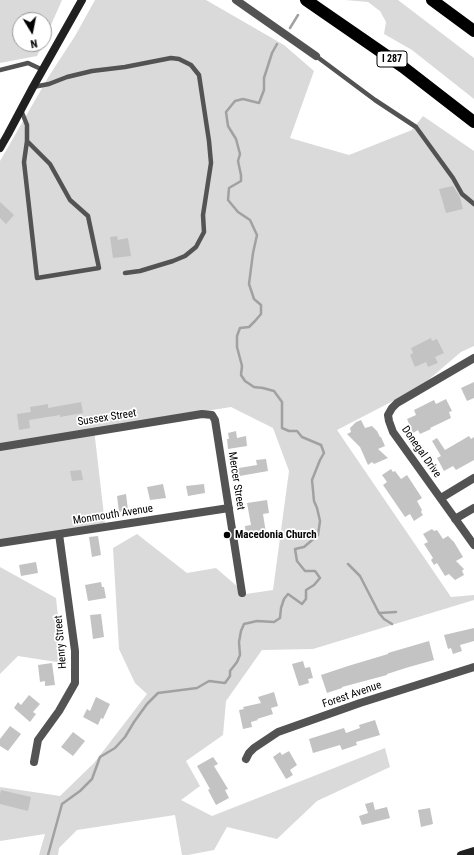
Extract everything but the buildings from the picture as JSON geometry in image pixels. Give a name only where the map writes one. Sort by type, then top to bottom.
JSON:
[{"type":"highway","name":"I 287","points":[[306,0],[403,67],[474,122]]},
{"type":"highway","points":[[432,0],[474,31]]},
{"type":"street","points":[[0,148],[82,0]]},
{"type":"street","points":[[236,0],[316,56]]},
{"type":"street","name":"Donegal Drive","points":[[474,358],[397,403],[388,415],[393,432],[474,545]]},
{"type":"street","name":"Sussex Street","points":[[0,446],[202,414],[212,415],[215,420]]},
{"type":"street","name":"Mercer Street","points":[[215,420],[242,593]]},
{"type":"street","points":[[441,498],[474,478]]},
{"type":"street","name":"Monmouth Avenue","points":[[0,543],[229,508]]},
{"type":"street","points":[[455,518],[474,508]]},
{"type":"street","name":"Henry Street","points":[[34,762],[38,740],[59,711],[75,683],[75,651],[59,534]]},
{"type":"street","name":"Forest Avenue","points":[[246,759],[254,748],[278,732],[360,703],[474,668]]},
{"type":"street","points":[[462,855],[474,851]]},
{"type":"lane","points":[[316,56],[375,100],[416,127],[453,178],[462,194],[474,204]]},
{"type":"lane","points":[[33,87],[49,84],[67,77],[92,71],[125,67],[171,58],[178,58],[191,65],[199,75],[211,163],[203,214],[204,232],[196,248],[185,256],[140,271],[125,272]]},
{"type":"lane","points":[[0,70],[28,63],[43,70]]},
{"type":"lane","points":[[21,110],[27,125],[27,141],[24,162],[37,278],[99,268],[88,216],[70,200],[50,164],[27,141]]},
{"type":"shaded area","points":[[0,0],[62,0],[52,23],[52,12],[12,12],[12,52],[39,52],[37,56],[0,63]]},
{"type":"shaded area","points":[[95,0],[206,0],[284,45],[314,71],[290,138],[349,155],[412,130],[423,116],[474,151],[474,346],[461,352],[420,387],[337,430],[451,597],[474,595],[474,600],[313,649],[262,650],[226,701],[223,735],[186,761],[200,786],[181,800],[212,816],[385,748],[390,767],[317,801],[277,839],[227,827],[214,850],[188,855],[182,855],[175,815],[77,830],[59,848],[58,855],[39,855],[45,834],[0,841],[0,787],[60,796],[94,763],[147,694],[135,683],[119,649],[113,548],[137,534],[187,573],[216,568],[246,594],[273,590],[289,471],[273,428],[231,407],[94,429],[105,524],[0,540],[0,161]]},
{"type":"shaded area","points":[[345,0],[398,0],[474,58],[474,99],[412,50],[384,34],[386,22],[380,11],[368,2]]},
{"type":"shaded area","points":[[0,567],[56,598],[63,663],[18,656],[0,674]]},
{"type":"waterway","points":[[290,28],[298,15]]},
{"type":"waterway","points":[[48,855],[62,804],[80,791],[92,779],[100,757],[115,748],[125,737],[147,704],[158,693],[197,688],[209,681],[225,683],[230,676],[230,671],[240,655],[239,642],[244,624],[257,621],[274,622],[280,618],[281,608],[284,599],[288,594],[302,604],[306,599],[306,590],[314,585],[320,578],[315,571],[305,571],[297,561],[295,549],[304,547],[318,535],[320,521],[314,501],[312,480],[324,453],[321,445],[302,437],[297,431],[289,431],[282,428],[282,402],[274,391],[254,387],[245,381],[241,375],[242,366],[237,347],[237,336],[240,328],[249,327],[255,321],[261,314],[261,305],[254,299],[249,284],[257,235],[250,220],[238,212],[228,200],[229,188],[241,181],[241,175],[238,161],[240,154],[236,139],[228,126],[226,112],[235,101],[243,99],[259,103],[264,90],[264,78],[272,53],[277,44]]},
{"type":"waterway","points":[[348,564],[360,576],[379,613],[384,619],[392,624]]},
{"type":"waterway","points":[[379,613],[396,612]]},
{"type":"place","name":"Macedonia Church","points":[[227,535]]}]
